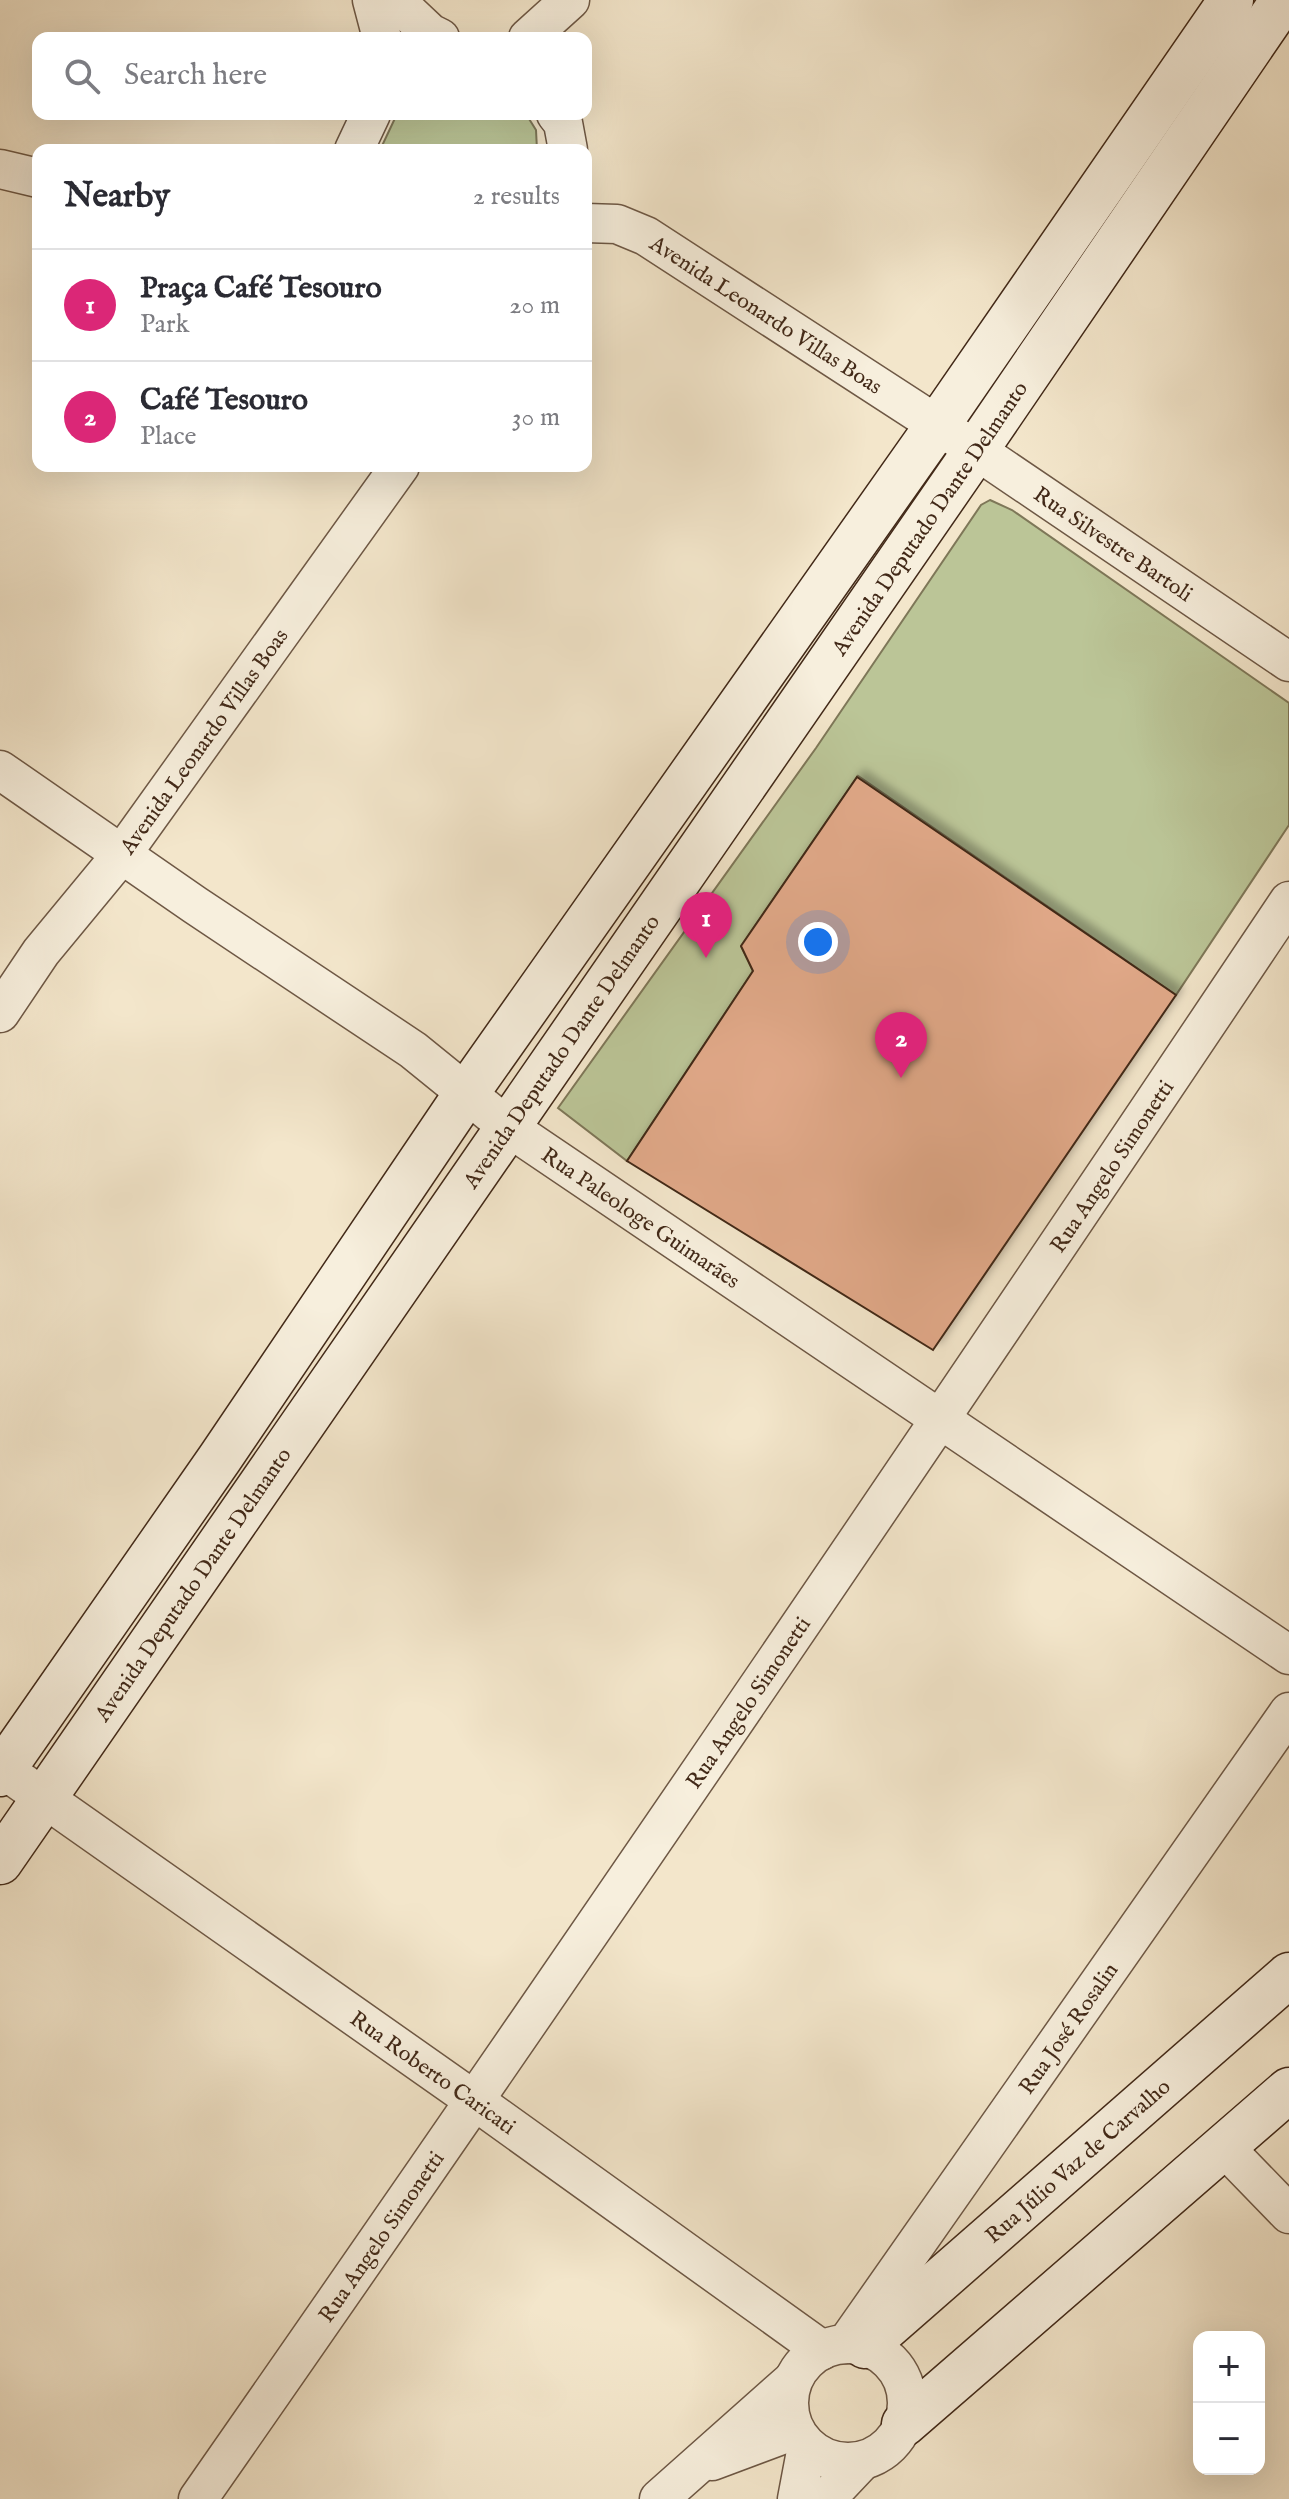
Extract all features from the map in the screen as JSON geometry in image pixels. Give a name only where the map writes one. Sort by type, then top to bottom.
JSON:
[{"type":"main road","name":"Avenida Deputado Dante Delmanto","points":[[1,1770],[220,1458],[466,1094],[937,426],[1231,0]]},
{"type":"main road","name":"Avenida Deputado Dante Delmanto","points":[[0,1862],[976,450],[1283,0]]},
{"type":"main road","name":"Rua Júlio Vaz de Carvalho","points":[[844,2346],[1289,1975]]},
{"type":"main road","points":[[904,2424],[1289,2090]]},
{"type":"street","points":[[372,0],[380,32]]},
{"type":"street","points":[[395,0],[429,32]]},
{"type":"street","points":[[535,32],[570,0]]},
{"type":"street","points":[[573,32],[582,0]]},
{"type":"street","points":[[357,144],[368,120]]},
{"type":"street","points":[[0,169],[32,177]]},
{"type":"street","name":"Avenida Leonardo Villas Boas","points":[[592,223],[617,224],[646,236],[937,426]]},
{"type":"street","name":"Rua Silvestre Bartoli","points":[[937,426],[1289,662]]},
{"type":"street","name":"Avenida Leonardo Villas Boas","points":[[0,1013],[41,952],[122,854],[396,472]]},
{"type":"street","name":"Rua Paleologe Guimarães","points":[[0,770],[413,1050],[508,1127],[1289,1655]]},
{"type":"street","name":"Rua Angelo Simonetti","points":[[198,2499],[941,1422],[1289,901]]},
{"type":"street","name":"Rua José Rosalin","points":[[844,2346],[1289,1712]]},
{"type":"street","name":"Rua Roberto Caricati","points":[[1,1770],[475,2101],[844,2346]]},
{"type":"street","points":[[1225,2148],[1289,2214]]},
{"type":"street","points":[[659,2499],[793,2380],[810,2358],[844,2346],[883,2354],[897,2368],[905,2386],[908,2405],[904,2424],[894,2441],[879,2454],[862,2461],[832,2461],[801,2438],[789,2414],[793,2380]]},
{"type":"street","points":[[691,2469],[801,2438]]},
{"type":"street","points":[[797,2499],[801,2438]]},
{"type":"street","points":[[826,2499],[862,2461]]},
{"type":"green space","points":[[394,120],[530,120],[536,130],[537,144],[383,144]]},
{"type":"green space","points":[[990,500],[1012,510],[1289,703],[1289,825],[1176,995],[858,776],[741,946],[753,971],[627,1161],[558,1108],[816,748],[981,505]]},
{"type":"building","points":[[857,777],[1176,995],[933,1350],[627,1161],[753,971],[741,946]]},
{"type":"place","name":"Praça Café Tesouro","points":[[706,958]]},
{"type":"place","name":"Café Tesouro","points":[[901,1078]]}]
